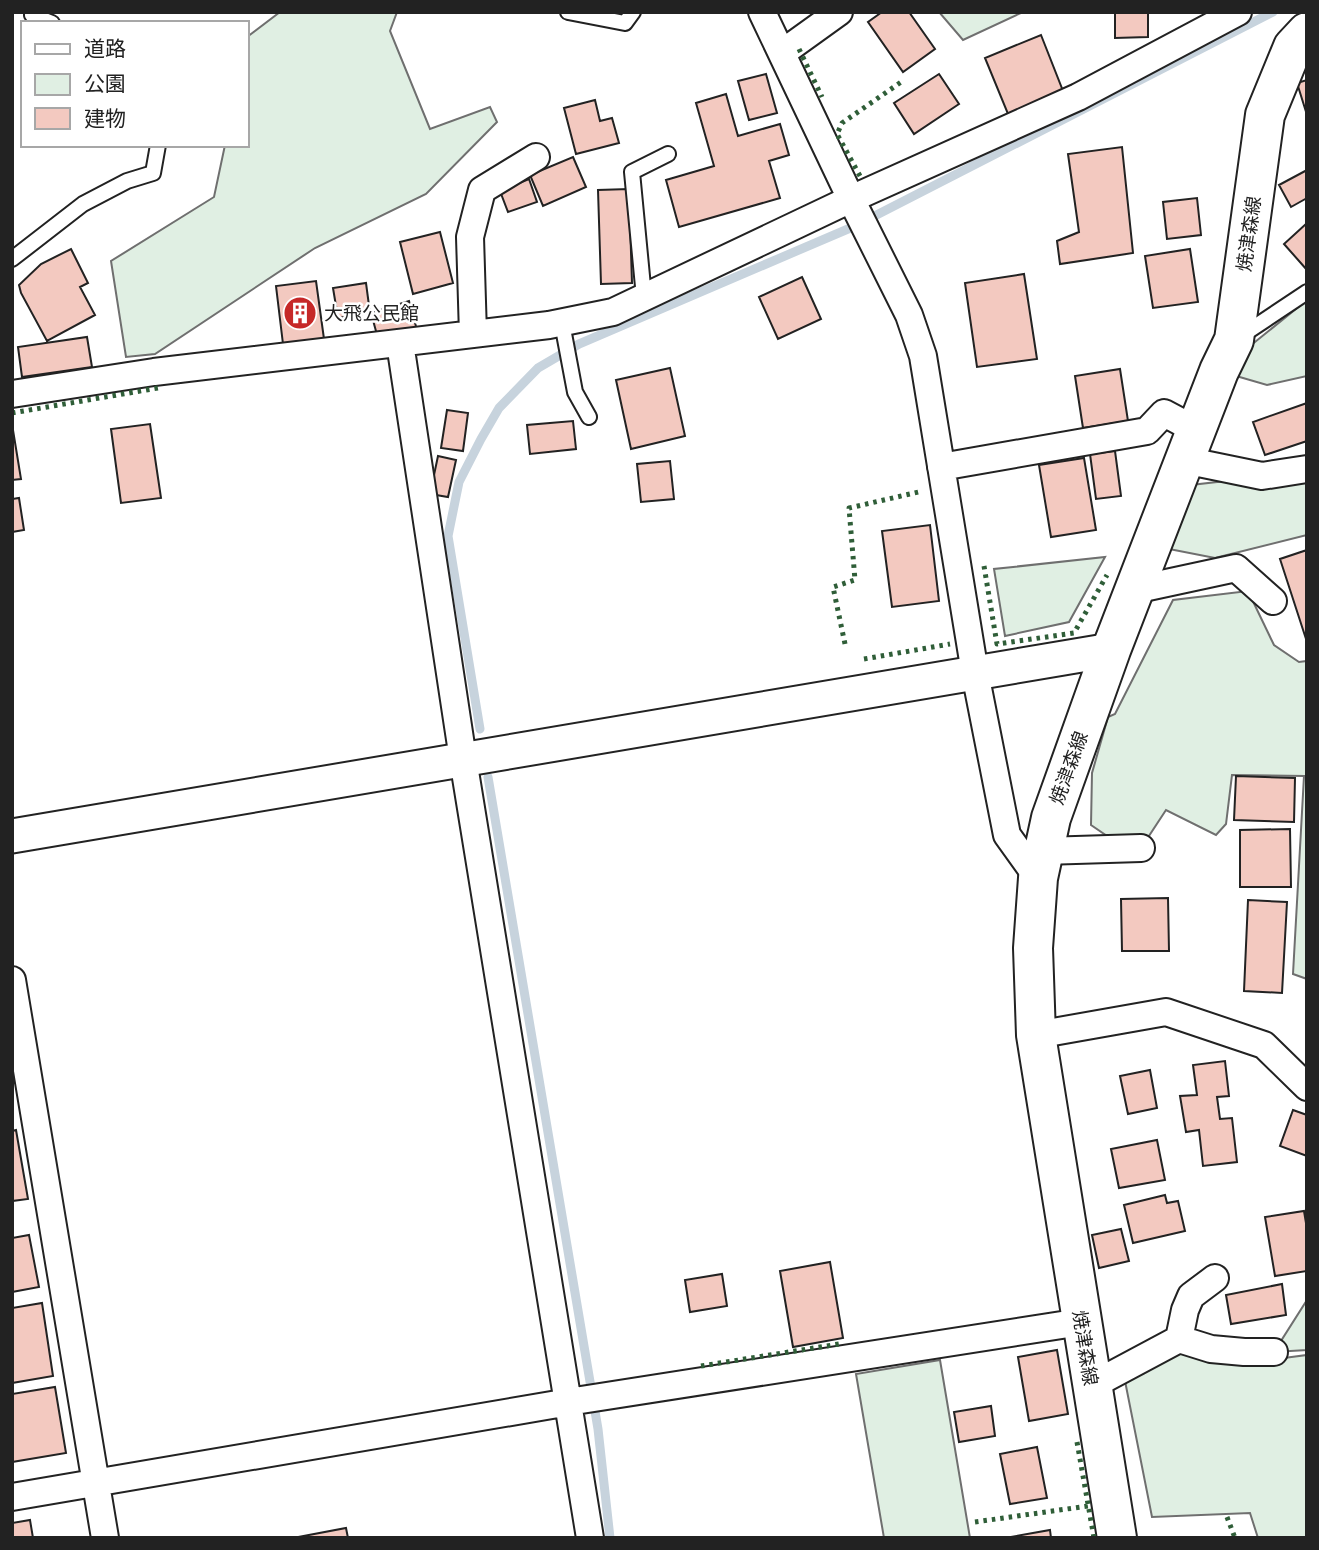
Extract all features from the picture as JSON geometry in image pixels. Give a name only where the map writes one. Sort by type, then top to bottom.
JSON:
[{"type":"main road","name":"焼津森線","points":[[1117,1538],[1036,1035],[1033,948],[1041,865],[1051,818],[1111,650],[1219,371],[1234,340],[1265,115],[1300,25]]},
{"type":"street","points":[[762,12],[851,200],[909,314],[923,356],[975,673],[1007,835],[1041,865],[1141,848]]},
{"type":"street","points":[[782,53],[839,12]]},
{"type":"street","points":[[12,394],[154,372],[473,334],[563,329],[613,312],[1078,97],[1238,12]]},
{"type":"street","points":[[473,334],[470,237],[482,190],[536,157]]},
{"type":"street","points":[[400,343],[464,759],[575,1401],[590,1538]]},
{"type":"street","points":[[941,467],[1147,431],[1164,413],[1190,445],[1262,476],[1307,469]]},
{"type":"street","points":[[1134,590],[1236,568],[1273,601]]},
{"type":"street","points":[[12,836],[1111,650]]},
{"type":"street","points":[[12,980],[105,1538]]},
{"type":"street","points":[[1036,1035],[1166,1012],[1264,1045],[1307,1087]]},
{"type":"street","points":[[1180,1339],[1185,1310],[1191,1296],[1215,1278]]},
{"type":"street","points":[[12,1497],[575,1401],[1081,1322]]},
{"type":"street","points":[[1091,1386],[1180,1339],[1211,1349],[1274,1352]]},
{"type":"lane","points":[[568,12],[625,23],[634,12]]},
{"type":"lane","points":[[32,15],[47,21]]},
{"type":"lane","points":[[12,259],[83,204],[127,181],[153,173],[158,147]]},
{"type":"lane","points":[[644,297],[632,172],[668,154]]},
{"type":"lane","points":[[1234,340],[1307,292]]},
{"type":"lane","points":[[563,329],[575,392],[589,417]]},
{"type":"green space","points":[[280,12],[397,12],[390,31],[430,129],[490,107],[497,122],[426,194],[315,248],[155,354],[126,357],[111,261],[214,197],[225,147],[248,147],[248,36]]},
{"type":"green space","points":[[939,12],[1023,12],[963,40]]},
{"type":"green space","points":[[1307,300],[1307,376],[1267,385],[1219,371]]},
{"type":"green space","points":[[1288,474],[1307,482],[1307,535],[1215,558],[1164,548],[1191,485]]},
{"type":"green space","points":[[1105,557],[1069,622],[1005,636],[994,569]]},
{"type":"green space","points":[[1248,591],[1274,645],[1299,662],[1307,661],[1307,979],[1293,974],[1304,776],[1232,775],[1226,824],[1216,835],[1166,810],[1141,848],[1116,842],[1091,825],[1092,773],[1108,717],[1115,714],[1173,600]]},
{"type":"green space","points":[[1307,1300],[1307,1350],[1274,1352]]},
{"type":"green space","points":[[1190,1343],[1284,1358],[1307,1355],[1307,1538],[1258,1538],[1250,1513],[1152,1517],[1125,1381]]},
{"type":"green space","points":[[940,1360],[970,1538],[884,1538],[856,1374]]},
{"type":"building","points":[[882,12],[909,12],[935,49],[903,72],[868,22]]},
{"type":"building","points":[[1115,12],[1148,12],[1148,37],[1115,38]]},
{"type":"building","points":[[1041,35],[1063,91],[1008,114],[985,58]]},
{"type":"building","points":[[766,74],[777,113],[749,120],[738,81]]},
{"type":"building","points":[[939,74],[959,104],[914,134],[894,103]]},
{"type":"building","points":[[1307,80],[1307,115],[1297,83]]},
{"type":"building","points":[[726,94],[738,136],[780,124],[789,155],[769,161],[780,198],[679,227],[666,180],[714,166],[696,103]]},
{"type":"building","points":[[595,100],[600,121],[612,118],[619,143],[576,154],[564,108]]},
{"type":"building","points":[[1122,147],[1133,253],[1060,264],[1057,241],[1079,232],[1068,154]]},
{"type":"building","points":[[573,157],[586,187],[543,206],[530,175]]},
{"type":"building","points":[[1307,170],[1307,198],[1291,207],[1279,185]]},
{"type":"building","points":[[529,179],[537,202],[508,212],[500,191]]},
{"type":"building","points":[[629,189],[632,283],[601,284],[598,190]]},
{"type":"building","points":[[1197,198],[1201,235],[1167,239],[1163,202]]},
{"type":"building","points":[[1307,223],[1307,270],[1284,244]]},
{"type":"building","points":[[440,232],[453,283],[413,294],[400,242]]},
{"type":"building","points":[[71,249],[88,283],[80,287],[95,315],[47,341],[19,285],[41,264]]},
{"type":"building","points":[[1190,249],[1198,302],[1153,308],[1145,256]]},
{"type":"building","points":[[1024,274],[1037,359],[977,367],[965,283]]},
{"type":"building","points":[[802,277],[821,319],[778,339],[759,297]]},
{"type":"building","name":"大飛公民館","points":[[316,281],[324,339],[283,344],[276,286]]},
{"type":"building","points":[[366,283],[370,313],[338,318],[333,288]]},
{"type":"building","points":[[409,301],[417,330],[379,342],[371,313]]},
{"type":"building","points":[[87,337],[92,367],[22,377],[18,347]]},
{"type":"building","points":[[670,368],[685,436],[631,449],[616,380]]},
{"type":"building","points":[[1120,369],[1128,421],[1083,428],[1075,376]]},
{"type":"building","points":[[1307,403],[1307,441],[1265,455],[1253,422]]},
{"type":"building","points":[[447,410],[468,413],[463,451],[441,448]]},
{"type":"building","points":[[573,421],[576,449],[530,454],[527,425]]},
{"type":"building","points":[[12,424],[21,479],[12,480]]},
{"type":"building","points":[[150,424],[161,498],[121,503],[111,429]]},
{"type":"building","points":[[1115,451],[1121,496],[1096,499],[1090,454]]},
{"type":"building","points":[[438,456],[456,460],[448,497],[430,494]]},
{"type":"building","points":[[1084,458],[1096,530],[1051,537],[1039,465]]},
{"type":"building","points":[[670,461],[674,499],[641,502],[637,464]]},
{"type":"building","points":[[19,498],[24,530],[12,532],[12,499]]},
{"type":"building","points":[[930,525],[939,601],[892,607],[882,531]]},
{"type":"building","points":[[1307,550],[1307,642],[1280,559]]},
{"type":"building","points":[[1236,776],[1295,778],[1294,822],[1234,820]]},
{"type":"building","points":[[1290,829],[1291,887],[1240,887],[1240,830]]},
{"type":"building","points":[[1168,898],[1169,951],[1122,951],[1121,899]]},
{"type":"building","points":[[1248,900],[1287,902],[1282,993],[1244,991]]},
{"type":"building","points":[[1225,1061],[1229,1096],[1217,1097],[1220,1119],[1232,1118],[1237,1162],[1203,1166],[1199,1130],[1186,1132],[1180,1096],[1197,1095],[1193,1065]]},
{"type":"building","points":[[1150,1070],[1157,1108],[1128,1114],[1120,1076]]},
{"type":"building","points":[[1293,1110],[1307,1115],[1307,1156],[1280,1146]]},
{"type":"building","points":[[16,1130],[28,1199],[12,1201],[12,1131]]},
{"type":"building","points":[[1157,1140],[1165,1180],[1119,1188],[1111,1149]]},
{"type":"building","points":[[1165,1195],[1167,1203],[1178,1201],[1185,1231],[1133,1243],[1124,1205]]},
{"type":"building","points":[[1304,1211],[1307,1271],[1275,1276],[1265,1217]]},
{"type":"building","points":[[1121,1229],[1129,1261],[1099,1268],[1092,1235]]},
{"type":"building","points":[[29,1235],[39,1287],[12,1292],[12,1238]]},
{"type":"building","points":[[830,1262],[843,1338],[793,1347],[780,1271]]},
{"type":"building","points":[[722,1274],[727,1306],[690,1312],[685,1280]]},
{"type":"building","points":[[1282,1284],[1286,1315],[1231,1324],[1226,1295]]},
{"type":"building","points":[[42,1303],[53,1376],[12,1383],[12,1308]]},
{"type":"building","points":[[1057,1350],[1068,1414],[1029,1421],[1018,1357]]},
{"type":"building","points":[[55,1387],[66,1453],[12,1462],[12,1394]]},
{"type":"building","points":[[991,1406],[995,1436],[959,1442],[954,1412]]},
{"type":"building","points":[[1037,1447],[1047,1498],[1010,1504],[1000,1454]]},
{"type":"building","points":[[30,1520],[33,1538],[12,1538],[12,1523]]},
{"type":"building","points":[[346,1528],[348,1538],[293,1538]]},
{"type":"building","points":[[1050,1530],[1051,1538],[1005,1538]]},
{"type":"waterway","points":[[480,729],[448,536],[459,482],[481,439],[499,408],[538,368],[579,344],[855,226],[1273,12]]},
{"type":"waterway","points":[[488,777],[598,1429],[610,1538]]},
{"type":"hedge","points":[[799,49],[822,97]]},
{"type":"hedge","points":[[860,176],[837,134],[842,123],[904,80]]},
{"type":"hedge","points":[[12,413],[158,388]]},
{"type":"hedge","points":[[845,644],[833,587],[855,580],[849,508],[923,491]]},
{"type":"hedge","points":[[984,566],[997,644],[1074,633],[1107,575]]},
{"type":"hedge","points":[[864,659],[950,644]]},
{"type":"hedge","points":[[701,1366],[839,1344]]},
{"type":"hedge","points":[[1077,1442],[1094,1538]]},
{"type":"hedge","points":[[975,1522],[1088,1506]]},
{"type":"hedge","points":[[1227,1517],[1235,1538]]},
{"type":"place","name":"大飛公民館","points":[[300,313]]}]
